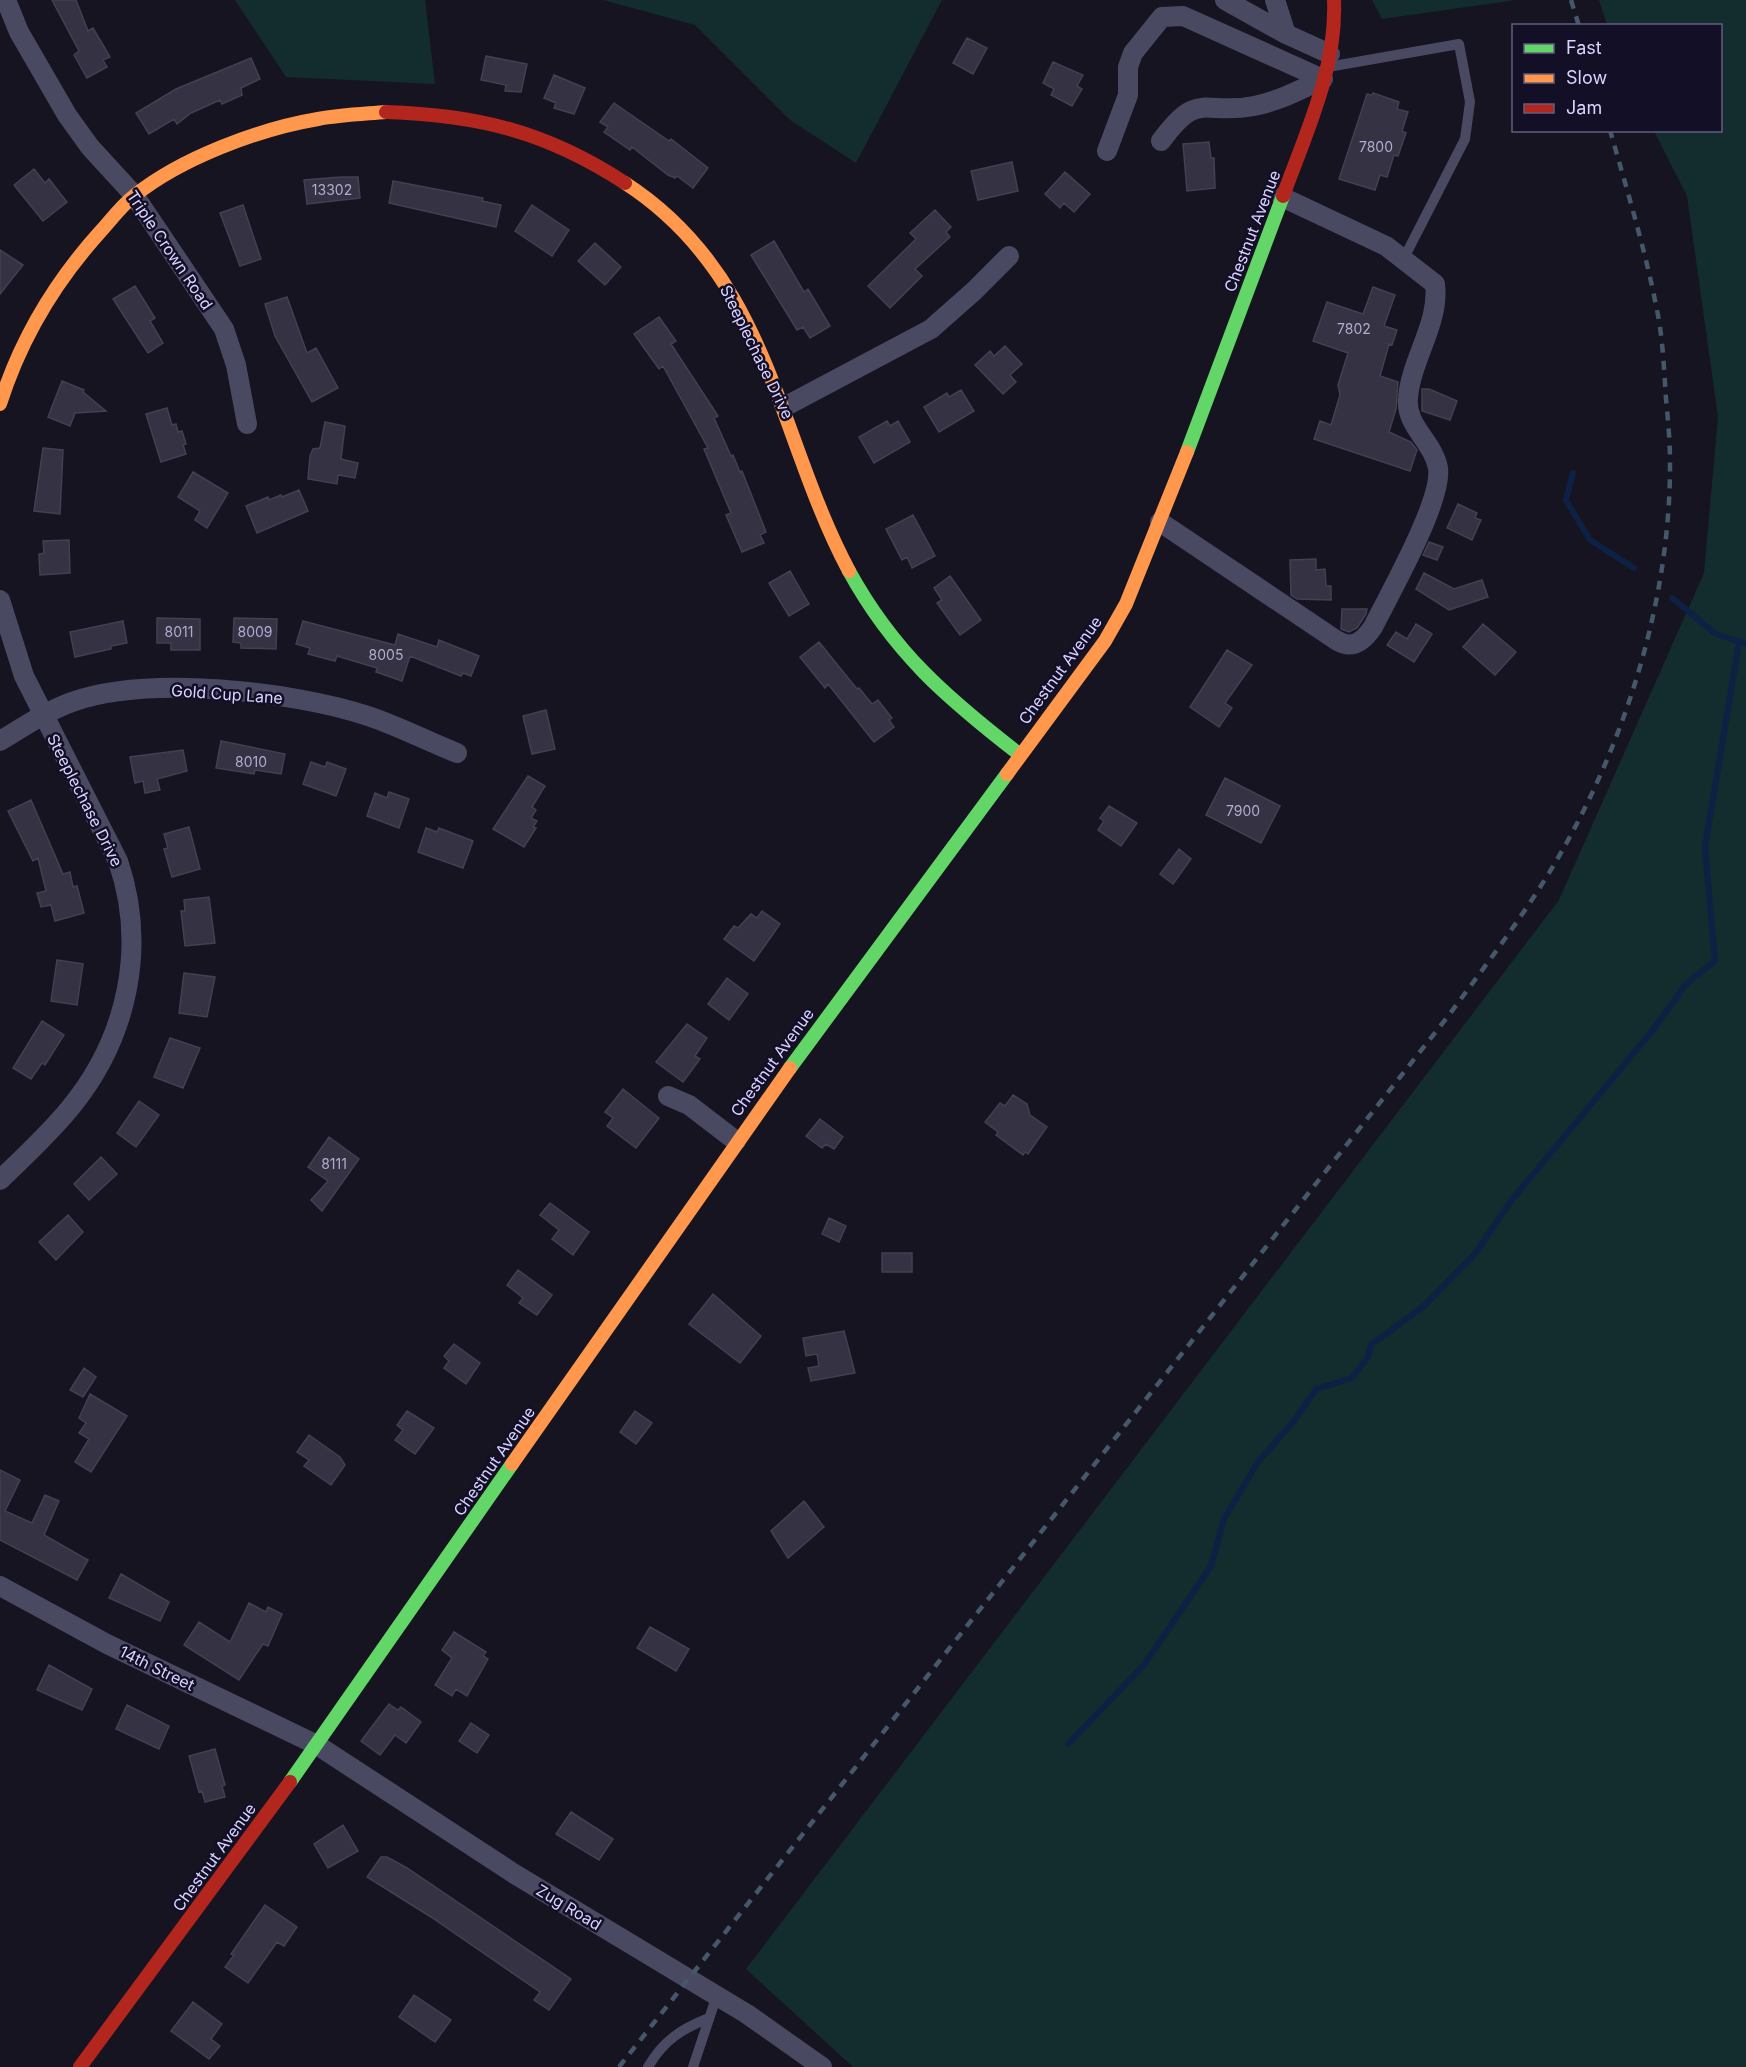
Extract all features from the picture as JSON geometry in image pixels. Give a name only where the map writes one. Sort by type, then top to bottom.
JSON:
[{"type":"street","name":"Triple Crown Road","points":[[6,0],[23,40],[67,115],[90,147],[134,195],[224,329],[236,365],[248,424]]},
{"type":"street","points":[[1225,0],[1286,34],[1326,67]]},
{"type":"street","points":[[1275,0],[1286,34]]},
{"type":"street","name":"Chestnut Avenue","points":[[80,2067],[317,1745],[736,1141],[1018,754],[1105,641],[1126,603],[1160,522],[1312,118],[1334,32],[1334,0]]},
{"type":"street","points":[[1107,151],[1128,95],[1128,67],[1133,53],[1162,17],[1183,16],[1326,67]]},
{"type":"street","points":[[1161,141],[1176,121],[1193,108],[1204,106],[1237,109],[1277,101],[1326,67]]},
{"type":"street","name":"Steeplechase Drive","points":[[0,404],[21,343],[36,314],[68,268],[134,195],[220,148],[277,127],[320,117],[370,111],[424,111],[465,116],[551,139],[590,158],[626,181],[663,210],[694,242],[715,269],[737,303],[786,406],[825,522],[867,604],[890,637],[926,678],[1018,754]]},
{"type":"street","points":[[1160,522],[1345,646],[1355,645],[1367,637],[1436,495],[1438,483],[1434,456],[1410,418],[1407,409],[1413,371],[1437,299],[1435,284],[1386,246],[1282,197]]},
{"type":"street","points":[[786,406],[931,329],[1010,256]]},
{"type":"street","name":"Steeplechase Drive","points":[[0,600],[24,676],[118,861],[129,892],[132,925],[131,963],[118,1023],[97,1070],[71,1107],[0,1180]]},
{"type":"street","name":"Gold Cup Lane","points":[[0,741],[72,702],[103,694],[142,689],[237,692],[323,704],[369,716],[457,753]]},
{"type":"street","points":[[668,1096],[689,1105],[736,1141]]},
{"type":"street","name":"14th Street","points":[[0,1586],[107,1644],[317,1745]]},
{"type":"street","name":"Zug Road","points":[[317,1745],[513,1873],[717,1995],[822,2067]]},
{"type":"lane","points":[[1326,67],[1459,44],[1470,102],[1465,139],[1404,258]]},
{"type":"lane","points":[[693,2067],[717,1995]]},
{"type":"lane","points":[[648,2067],[657,2051],[672,2036],[684,2027],[709,2018]]},
{"type":"green space","points":[[235,0],[425,0],[435,84],[286,77]]},
{"type":"green space","points":[[603,0],[942,0],[856,163],[790,120],[695,25]]},
{"type":"green space","points":[[1372,0],[1516,0],[1382,19]]},
{"type":"green space","points":[[1599,0],[1746,0],[1746,2067],[853,2067],[746,1969],[1559,900],[1704,573],[1718,417],[1687,196],[1655,132],[1722,132],[1722,24],[1607,24]]},
{"type":"building","points":[[52,0],[76,0],[88,31],[93,28],[110,57],[103,60],[107,67],[87,78],[74,55],[79,51]]},
{"type":"building","points":[[967,38],[987,48],[973,74],[953,63]]},
{"type":"building","points":[[486,56],[527,64],[521,92],[505,91],[506,85],[481,80]]},
{"type":"building","points":[[251,58],[260,79],[241,88],[242,95],[222,104],[220,100],[191,113],[177,124],[174,119],[149,134],[136,113],[176,89]]},
{"type":"building","points":[[1053,62],[1083,75],[1077,86],[1082,89],[1072,106],[1051,95],[1054,89],[1043,83]]},
{"type":"building","points":[[554,75],[585,88],[574,114],[554,108],[556,103],[544,98]]},
{"type":"building","points":[[1373,93],[1399,102],[1397,109],[1408,112],[1402,131],[1406,133],[1398,156],[1394,155],[1387,177],[1380,175],[1375,190],[1339,179],[1367,94],[1372,95]]},
{"type":"building","points":[[614,103],[669,141],[671,139],[708,168],[693,188],[677,176],[675,178],[668,175],[632,147],[630,150],[604,132],[608,127],[600,122]]},
{"type":"building","points":[[1209,142],[1211,158],[1214,158],[1215,188],[1187,191],[1183,144]]},
{"type":"building","points":[[1012,162],[1018,191],[978,200],[971,171]]},
{"type":"building","points":[[34,169],[45,183],[49,179],[67,202],[43,221],[14,185]]},
{"type":"building","points":[[1065,172],[1090,194],[1074,212],[1064,203],[1060,208],[1045,194]]},
{"type":"building","points":[[358,177],[360,198],[307,204],[304,180]]},
{"type":"building","points":[[393,181],[483,198],[482,201],[501,205],[496,227],[389,203]]},
{"type":"building","points":[[243,205],[261,259],[240,266],[220,213]]},
{"type":"building","points":[[532,205],[569,230],[552,256],[515,231]]},
{"type":"building","points":[[935,210],[951,227],[946,232],[950,237],[915,269],[922,276],[890,308],[868,286],[916,239],[910,233]]},
{"type":"building","points":[[774,241],[804,292],[808,289],[830,326],[810,338],[803,327],[797,330],[751,255]]},
{"type":"building","points":[[595,243],[621,267],[605,285],[578,261]]},
{"type":"building","points":[[0,250],[23,265],[0,294]]},
{"type":"building","points":[[135,286],[155,318],[150,321],[163,343],[148,353],[113,299]]},
{"type":"building","points":[[1373,287],[1395,295],[1384,326],[1397,330],[1392,345],[1389,344],[1380,376],[1398,382],[1396,409],[1389,432],[1411,442],[1417,450],[1410,471],[1314,439],[1320,421],[1331,425],[1340,395],[1338,385],[1348,353],[1313,341],[1327,302],[1363,314]]},
{"type":"building","points":[[287,297],[307,353],[316,348],[338,388],[312,402],[275,336],[265,304]]},
{"type":"building","points":[[659,317],[676,341],[671,344],[718,416],[714,418],[731,456],[733,455],[740,472],[742,471],[766,532],[760,535],[764,543],[742,552],[726,515],[731,513],[704,449],[708,448],[663,366],[659,369],[634,334]]},
{"type":"building","points":[[1005,346],[1022,364],[1010,375],[1016,382],[1003,394],[975,365],[990,351],[994,356]]},
{"type":"building","points":[[62,381],[84,390],[83,392],[106,411],[75,413],[70,426],[48,417]]},
{"type":"building","points":[[1422,389],[1429,389],[1457,401],[1450,420],[1422,411]]},
{"type":"building","points":[[961,390],[974,411],[939,432],[924,407],[947,393],[949,397]]},
{"type":"building","points":[[167,408],[172,425],[176,424],[178,432],[182,431],[186,454],[161,462],[146,414]]},
{"type":"building","points":[[887,421],[890,426],[898,421],[910,442],[874,463],[859,437]]},
{"type":"building","points":[[325,422],[345,426],[341,459],[358,463],[355,478],[338,475],[337,484],[308,479],[310,456],[313,449],[320,448]]},
{"type":"building","points":[[43,448],[63,450],[60,514],[34,511]]},
{"type":"building","points":[[193,472],[228,493],[207,528],[195,520],[200,511],[178,497]]},
{"type":"building","points":[[299,490],[308,511],[257,533],[246,506],[268,497],[269,500]]},
{"type":"building","points":[[1458,504],[1477,513],[1475,518],[1481,520],[1472,540],[1447,528]]},
{"type":"building","points":[[913,515],[935,556],[912,568],[907,557],[902,560],[886,529]]},
{"type":"building","points":[[69,540],[70,573],[40,575],[39,554],[44,553],[43,541]]},
{"type":"building","points":[[1429,542],[1443,547],[1437,560],[1423,555]]},
{"type":"building","points":[[1316,559],[1316,570],[1325,569],[1326,586],[1331,586],[1331,600],[1297,599],[1291,595],[1290,560]]},
{"type":"building","points":[[790,571],[809,604],[789,616],[769,583]]},
{"type":"building","points":[[1424,573],[1454,589],[1482,580],[1488,597],[1449,610],[1416,589]]},
{"type":"building","points":[[950,576],[981,620],[960,635],[937,603],[942,600],[934,588]]},
{"type":"building","points":[[1342,609],[1367,609],[1357,628],[1349,632],[1341,629]]},
{"type":"building","points":[[157,618],[200,619],[200,650],[171,650],[171,643],[157,643]]},
{"type":"building","points":[[234,618],[277,619],[276,649],[241,648],[241,643],[233,642]]},
{"type":"building","points":[[123,621],[127,643],[75,657],[70,632]]},
{"type":"building","points":[[303,621],[395,645],[398,634],[437,647],[439,640],[479,656],[471,676],[463,673],[461,676],[410,656],[402,681],[376,672],[377,668],[337,656],[335,661],[308,654],[310,648],[296,644]]},
{"type":"building","points":[[1416,624],[1432,634],[1414,662],[1387,645],[1396,632],[1407,639]]},
{"type":"building","points":[[1483,624],[1516,652],[1495,675],[1463,647]]},
{"type":"building","points":[[819,642],[857,689],[859,688],[872,704],[878,700],[892,718],[889,720],[894,727],[874,742],[828,684],[825,688],[800,657]]},
{"type":"building","points":[[1227,650],[1252,665],[1225,703],[1232,708],[1219,727],[1190,707]]},
{"type":"building","points":[[546,710],[555,749],[532,754],[523,716]]},
{"type":"building","points":[[221,741],[285,754],[281,774],[255,770],[254,774],[216,768]]},
{"type":"building","points":[[183,750],[187,771],[157,779],[160,790],[145,793],[143,781],[135,783],[130,757]]},
{"type":"building","points":[[311,762],[325,767],[327,762],[346,769],[336,796],[303,784]]},
{"type":"building","points":[[528,776],[545,786],[532,807],[536,810],[531,818],[537,821],[533,827],[536,828],[524,847],[493,829]]},
{"type":"building","points":[[1225,778],[1280,806],[1261,843],[1206,815]]},
{"type":"building","points":[[389,792],[409,799],[399,828],[367,816],[375,793],[387,798]]},
{"type":"building","points":[[31,800],[63,874],[70,872],[73,887],[77,886],[84,913],[55,921],[51,905],[41,907],[37,893],[46,891],[38,858],[33,861],[8,811]]},
{"type":"building","points":[[1109,806],[1137,823],[1121,846],[1098,830],[1104,821],[1100,818]]},
{"type":"building","points":[[189,827],[200,869],[172,877],[164,849],[168,848],[164,834]]},
{"type":"building","points":[[426,828],[437,832],[439,828],[473,841],[463,868],[418,852]]},
{"type":"building","points":[[1179,849],[1191,859],[1173,884],[1160,874]]},
{"type":"building","points":[[209,897],[215,943],[185,946],[181,911],[185,911],[184,900]]},
{"type":"building","points":[[762,911],[780,924],[754,961],[724,939],[734,926],[738,928],[751,914],[757,918]]},
{"type":"building","points":[[57,960],[83,964],[77,1005],[51,1001]]},
{"type":"building","points":[[184,973],[215,977],[207,1017],[179,1013]]},
{"type":"building","points":[[727,978],[748,994],[729,1020],[708,1004]]},
{"type":"building","points":[[42,1021],[64,1035],[45,1065],[42,1063],[31,1079],[13,1068]]},
{"type":"building","points":[[687,1024],[707,1038],[695,1056],[700,1059],[683,1082],[656,1062]]},
{"type":"building","points":[[170,1038],[200,1048],[183,1088],[154,1077]]},
{"type":"building","points":[[623,1089],[659,1118],[636,1148],[607,1126],[613,1118],[605,1112]]},
{"type":"building","points":[[1013,1095],[1027,1104],[1030,1115],[1047,1127],[1028,1154],[1025,1152],[1023,1155],[996,1135],[998,1132],[985,1122],[1000,1103],[1005,1106]]},
{"type":"building","points":[[139,1101],[159,1115],[136,1147],[117,1133]]},
{"type":"building","points":[[820,1119],[843,1137],[834,1149],[826,1144],[822,1148],[806,1136]]},
{"type":"building","points":[[329,1137],[359,1159],[322,1211],[311,1200],[328,1181],[308,1167]]},
{"type":"building","points":[[101,1157],[117,1174],[89,1200],[74,1184]]},
{"type":"building","points":[[550,1203],[589,1232],[573,1255],[552,1239],[559,1230],[540,1215]]},
{"type":"building","points":[[68,1215],[83,1232],[56,1260],[39,1242]]},
{"type":"building","points":[[829,1218],[846,1226],[839,1242],[822,1234]]},
{"type":"building","points":[[882,1253],[912,1253],[912,1272],[882,1272]]},
{"type":"building","points":[[518,1270],[552,1295],[537,1315],[519,1303],[523,1298],[507,1285]]},
{"type":"building","points":[[713,1294],[761,1336],[740,1363],[689,1324]]},
{"type":"building","points":[[844,1331],[855,1373],[811,1381],[808,1368],[819,1366],[817,1354],[806,1356],[803,1338]]},
{"type":"building","points":[[454,1344],[480,1363],[466,1384],[444,1368],[449,1361],[444,1356]]},
{"type":"building","points":[[84,1368],[96,1377],[83,1397],[70,1390]]},
{"type":"building","points":[[90,1394],[127,1416],[91,1472],[75,1462],[89,1439],[79,1433],[86,1423],[79,1418]]},
{"type":"building","points":[[407,1411],[434,1428],[415,1454],[395,1440],[403,1430],[397,1425]]},
{"type":"building","points":[[635,1411],[652,1423],[636,1444],[620,1432]]},
{"type":"building","points":[[309,1435],[340,1457],[345,1465],[331,1485],[304,1466],[309,1460],[297,1452]]},
{"type":"building","points":[[0,1470],[20,1480],[5,1511],[32,1523],[45,1495],[59,1501],[44,1535],[88,1560],[77,1580],[0,1540]]},
{"type":"building","points":[[804,1501],[824,1527],[788,1558],[771,1531]]},
{"type":"building","points":[[121,1574],[169,1602],[160,1621],[109,1598]]},
{"type":"building","points":[[249,1603],[266,1612],[268,1607],[282,1614],[268,1646],[263,1644],[239,1680],[184,1645],[199,1622],[230,1642]]},
{"type":"building","points":[[650,1627],[689,1649],[676,1671],[637,1648]]},
{"type":"building","points":[[454,1632],[486,1652],[483,1656],[488,1659],[467,1696],[456,1689],[452,1696],[435,1685],[452,1658],[442,1650]]},
{"type":"building","points":[[49,1665],[92,1689],[82,1710],[37,1690]]},
{"type":"building","points":[[389,1704],[398,1710],[401,1707],[421,1722],[406,1743],[395,1735],[380,1755],[361,1741]]},
{"type":"building","points":[[127,1705],[169,1726],[159,1749],[116,1729]]},
{"type":"building","points":[[471,1723],[489,1735],[477,1753],[459,1741]]},
{"type":"building","points":[[215,1749],[225,1785],[222,1786],[225,1797],[205,1802],[202,1791],[199,1792],[189,1756]]},
{"type":"building","points":[[571,1812],[613,1839],[599,1860],[556,1834]]},
{"type":"building","points":[[343,1825],[358,1851],[328,1868],[314,1844]]},
{"type":"building","points":[[381,1857],[387,1857],[407,1868],[571,1979],[549,2010],[534,2000],[540,1992],[431,1917],[367,1877]]},
{"type":"building","points":[[265,1905],[297,1927],[284,1946],[277,1942],[248,1983],[225,1967],[234,1955],[231,1954]]},
{"type":"building","points":[[414,1995],[451,2020],[435,2042],[399,2017]]},
{"type":"building","points":[[193,2002],[222,2024],[211,2039],[220,2046],[209,2059],[171,2031]]},
{"type":"waterway","points":[[1573,473],[1566,500],[1590,540],[1634,568]]},
{"type":"waterway","points":[[1672,598],[1716,634],[1746,644]]},
{"type":"waterway","points":[[1068,1744],[1144,1665],[1211,1566],[1224,1519],[1258,1462],[1294,1421],[1316,1389],[1352,1378],[1368,1357],[1371,1345],[1424,1306],[1475,1254],[1510,1202],[1652,1031],[1687,983],[1715,961],[1705,847],[1739,643]]},
{"type":"railway","points":[[1571,0],[1578,24]]},
{"type":"railway","points":[[619,2067],[1449,1015],[1536,894],[1586,806],[1625,712],[1654,613],[1663,562],[1670,461],[1659,321],[1641,242],[1611,132]]},
{"type":"traffic: fast","points":[[1187,452],[1283,196]]},
{"type":"traffic: fast","points":[[849,571],[884,626],[924,672],[968,713],[1019,754]]},
{"type":"traffic: fast","points":[[790,1068],[1007,774]]},
{"type":"traffic: fast","points":[[290,1782],[512,1464]]},
{"type":"traffic: slow","points":[[0,404],[18,356],[54,291],[83,251],[134,196],[174,169],[246,138],[318,119],[386,112]]},
{"type":"traffic: slow","points":[[625,183],[673,221],[711,264],[740,311],[764,361],[824,519],[849,571]]},
{"type":"traffic: slow","points":[[1007,774],[1105,641],[1126,604],[1187,452]]},
{"type":"traffic: slow","points":[[512,1464],[790,1068]]},
{"type":"traffic: jam","points":[[1283,196],[1310,124],[1325,75],[1331,50],[1334,0]]},
{"type":"traffic: jam","points":[[386,112],[452,117],[511,130],[568,151],[625,183]]},
{"type":"traffic: jam","points":[[80,2067],[290,1782]]}]
